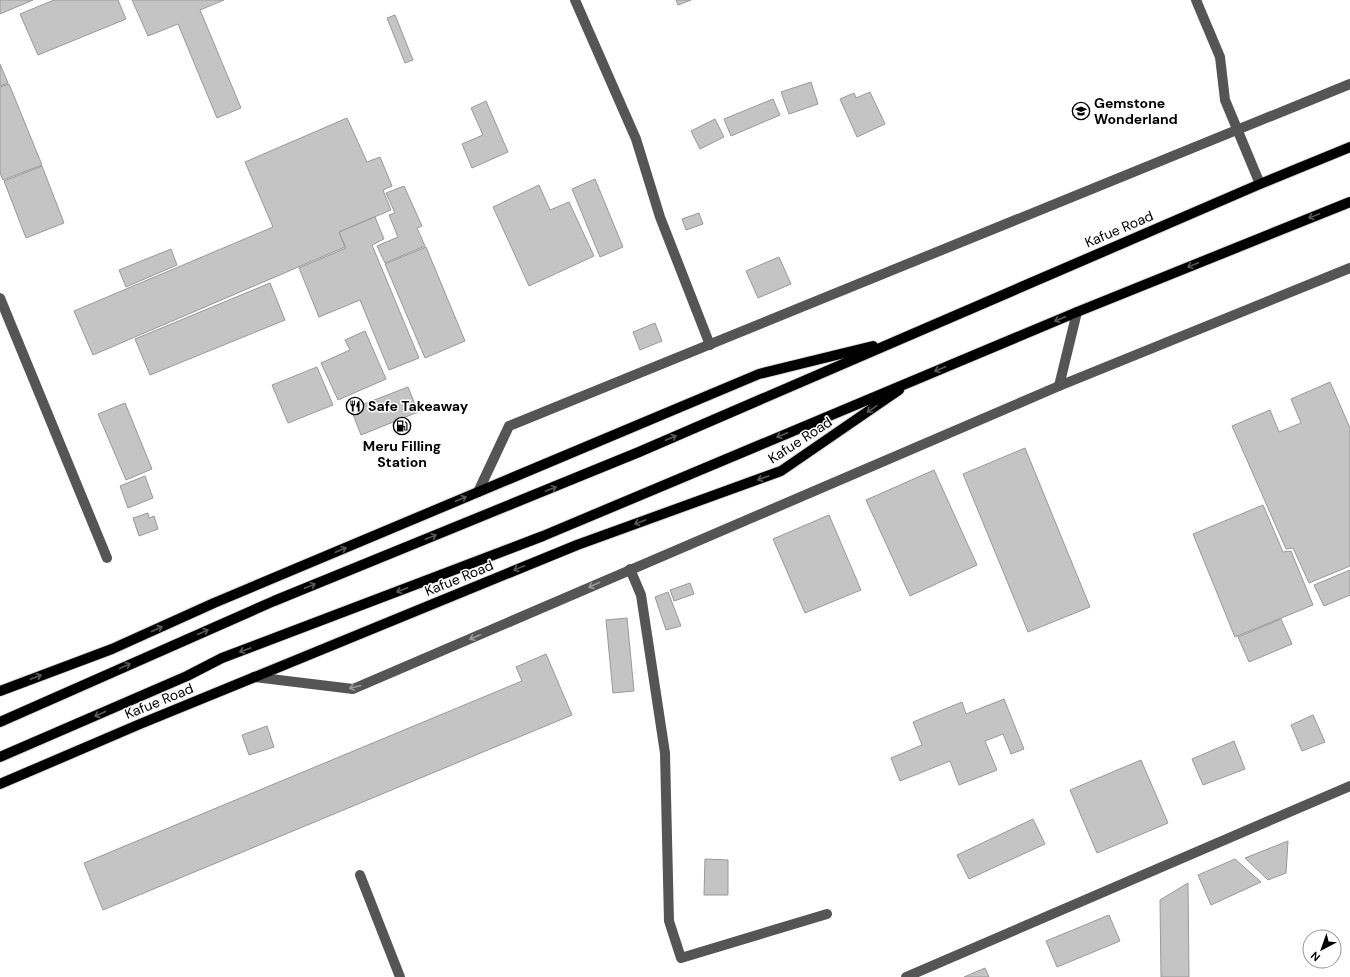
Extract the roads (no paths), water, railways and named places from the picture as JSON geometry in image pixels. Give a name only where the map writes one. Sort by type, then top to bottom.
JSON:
[{"type":"main road","name":"Kafue Road","points":[[0,722],[274,601],[639,452],[1260,184],[1350,147]]},
{"type":"main road","name":"Kafue Road","points":[[0,757],[187,676],[222,658],[543,536],[1077,312],[1350,202]]},
{"type":"main road","name":"Kafue Road","points":[[0,691],[112,649],[214,603],[759,374],[900,339]]},
{"type":"main road","name":"Kafue Road","points":[[0,784],[132,727],[577,544],[781,472],[916,379]]},
{"type":"street","points":[[575,0],[636,139],[660,217],[710,345]]},
{"type":"street","points":[[1196,0],[1220,57],[1225,100],[1260,184]]},
{"type":"street","points":[[478,492],[509,426],[1350,84]]},
{"type":"street","points":[[254,677],[353,689],[1059,386],[1350,268]]},
{"type":"street","points":[[0,298],[107,558]]},
{"type":"street","points":[[1059,386],[1077,312]]},
{"type":"street","points":[[630,569],[641,595],[665,753],[669,921],[681,958],[827,914]]},
{"type":"street","points":[[906,977],[1350,786]]},
{"type":"street","points":[[360,875],[400,977]]},
{"type":"place","name":"Gemstone Wonderland","points":[[1081,111]]},
{"type":"place","name":"Safe Takeaway","points":[[355,406]]},
{"type":"place","name":"Meru Filling Station","points":[[402,426]]}]
